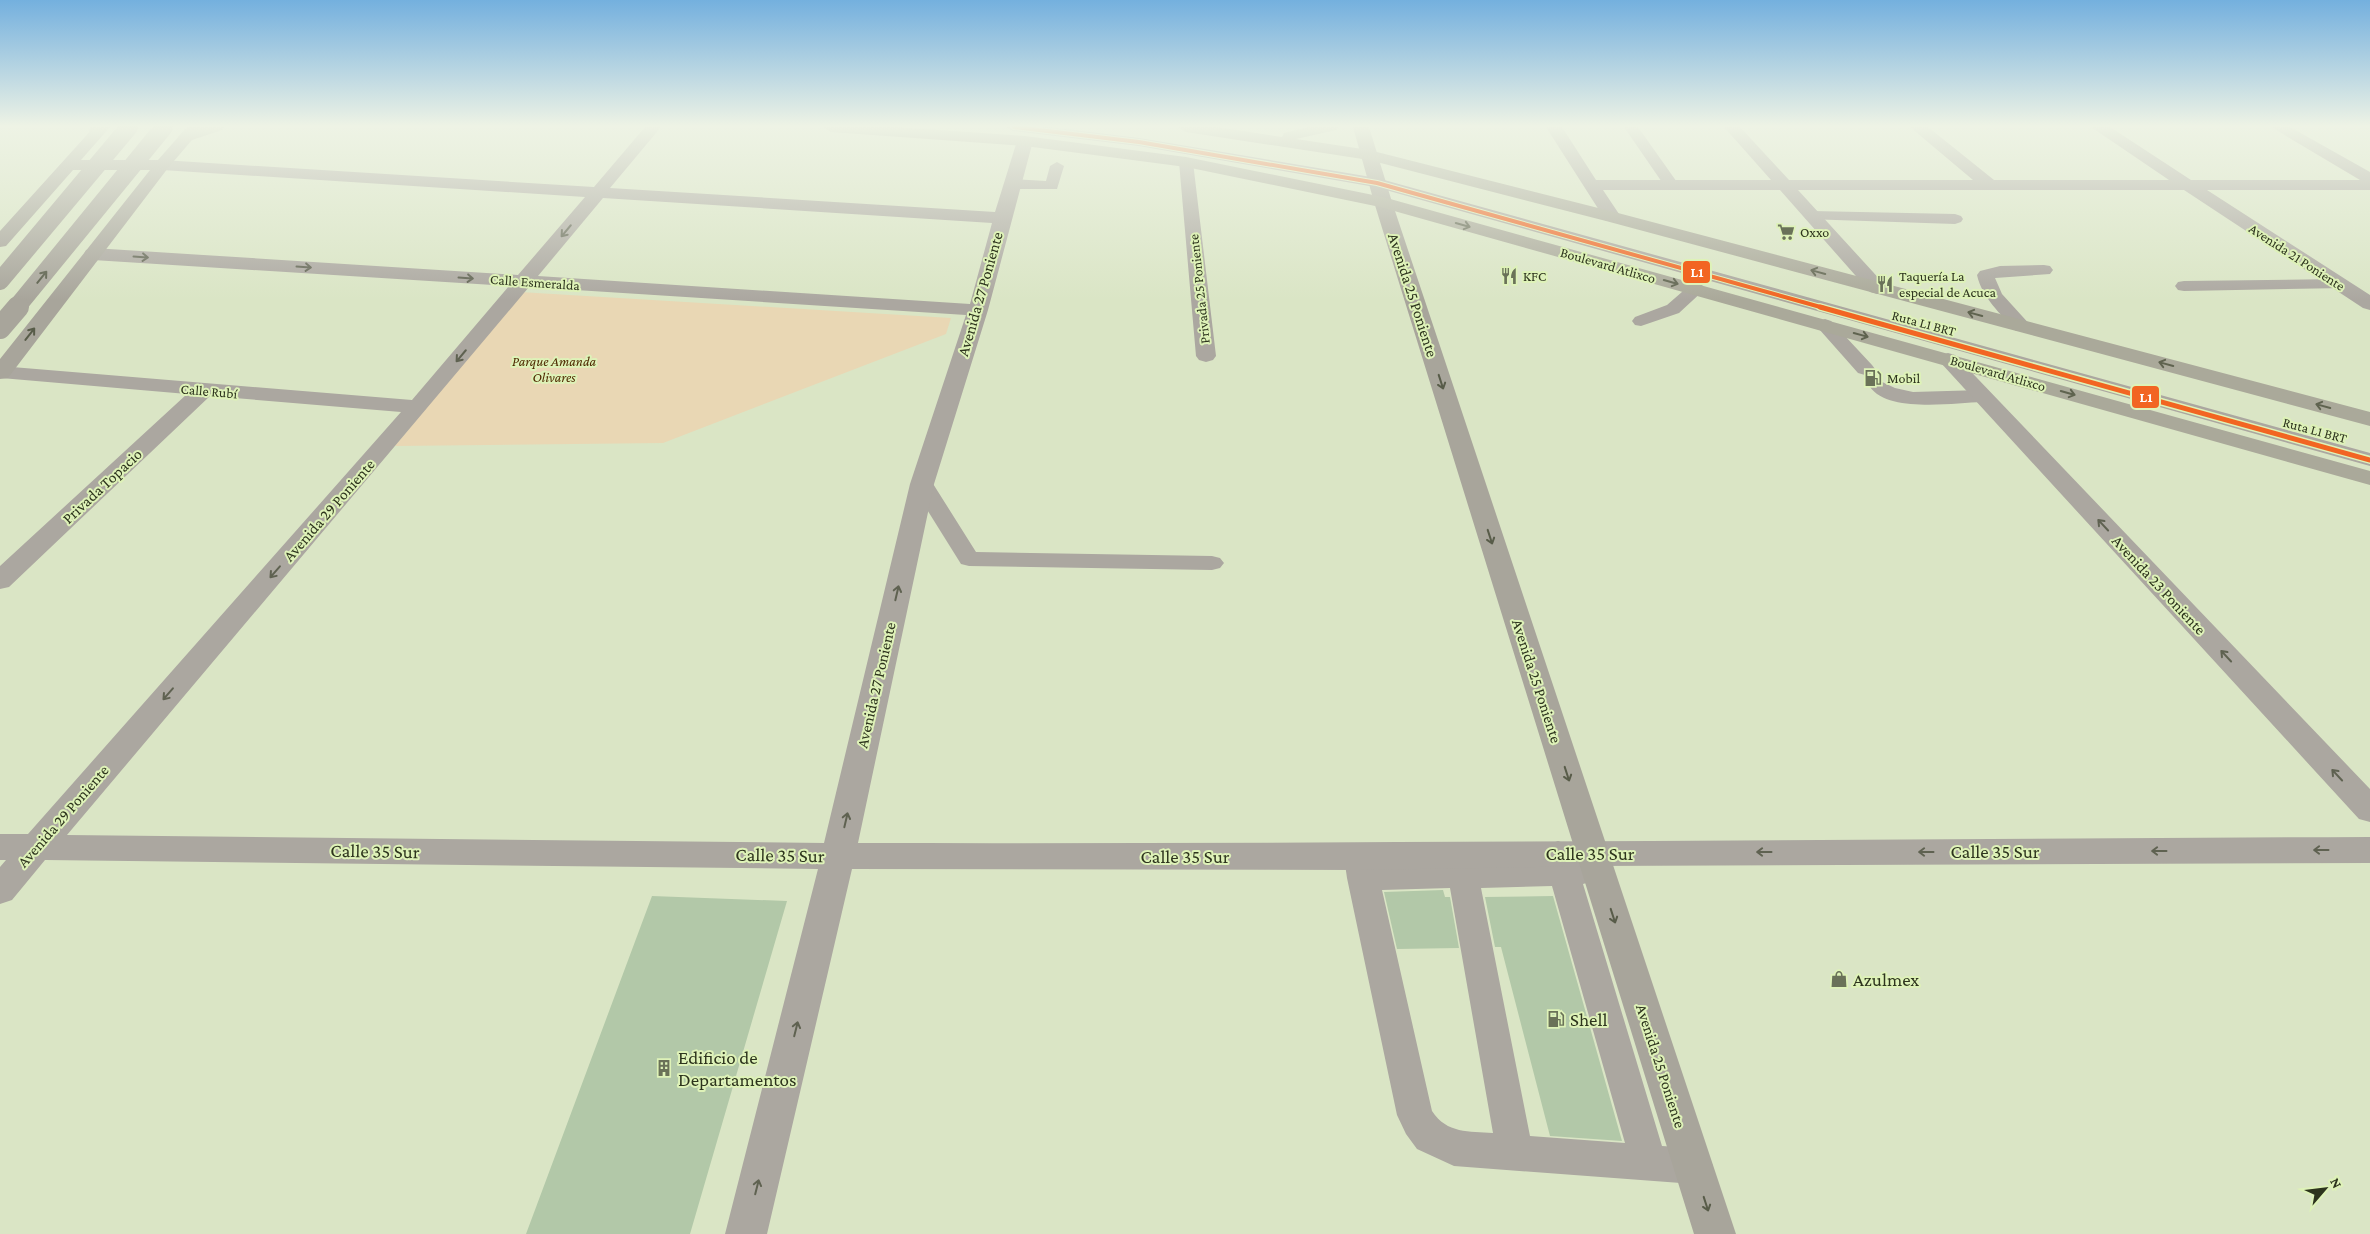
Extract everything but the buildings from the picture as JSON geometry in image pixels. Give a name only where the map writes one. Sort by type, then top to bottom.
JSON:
[{"type":"main road","points":[[0,242],[50,185]]},
{"type":"main road","points":[[0,281],[81,185]]},
{"type":"main road","points":[[0,328],[117,185]]},
{"type":"main road","points":[[0,372],[147,185]]},
{"type":"main road","name":"Avenida 25 Poniente","points":[[1377,185],[1578,863],[1694,1166],[1715,1234]]},
{"type":"main road","name":"Boulevard Atlixco","points":[[1394,185],[1696,289],[2370,478]]},
{"type":"main road","name":"Boulevard Atlixco","points":[[1415,185],[1612,217],[2370,419]]},
{"type":"street","points":[[479,185],[1002,218]]},
{"type":"street","name":"Avenida 29 Poniente","points":[[0,890],[418,407],[605,185]]},
{"type":"street","name":"Avenida 27 Poniente","points":[[746,1234],[838,856],[922,484],[978,310],[1012,185]]},
{"type":"street","points":[[1591,185],[1718,185]]},
{"type":"street","points":[[1591,185],[1612,217]]},
{"type":"street","points":[[1785,185],[1877,288]]},
{"type":"street","points":[[1845,185],[2370,185]]},
{"type":"street","name":"Avenida 21 Poniente","points":[[2187,186],[2370,304]]},
{"type":"street","name":"Calle Esmeralda","points":[[93,254],[978,310]]},
{"type":"street","name":"Avenida 23 Poniente","points":[[1948,359],[2370,810]]},
{"type":"street","name":"Calle Rubí","points":[[0,372],[418,407]]},
{"type":"street","name":"Privada Topacio","points":[[0,581],[204,390]]},
{"type":"street","name":"Calle 35 Sur","points":[[0,847],[838,856],[1361,867],[2370,850]]},
{"type":"lane","points":[[1015,185],[1051,191],[1053,185]]},
{"type":"lane","name":"Privada 25 Poniente","points":[[1188,185],[1206,356]]},
{"type":"lane","name":"Ruta L1 BRT","points":[[1398,185],[2370,460]]},
{"type":"lane","name":"Ruta L1 BRT","points":[[1400,185],[2370,445]]},
{"type":"lane","points":[[1812,216],[1955,219]]},
{"type":"lane","points":[[2023,327],[1997,298],[1987,283],[1986,275],[2000,271],[2044,270]]},
{"type":"lane","points":[[2184,286],[2339,284]]},
{"type":"lane","points":[[1641,322],[1673,309],[1696,289]]},
{"type":"lane","points":[[1825,325],[1865,369]]},
{"type":"lane","points":[[1880,387],[1888,394],[1904,398],[1982,396]]},
{"type":"lane","points":[[922,484],[969,559],[1212,563]]},
{"type":"lane","points":[[1578,863],[1649,1163]]},
{"type":"lane","points":[[1460,866],[1515,1154]]},
{"type":"lane","points":[[1361,867],[1414,1114],[1422,1130],[1436,1142],[1454,1148],[1694,1166]]},
{"type":"green space","name":"Parque Amanda Olivares","points":[[520,292],[951,318],[946,334],[663,443],[395,446]]},
{"type":"transit line","name":"L1","points":[[1383,185],[2370,460]]},
{"type":"place","name":"Oxxo","points":[[1786,232]]},
{"type":"place","name":"KFC","points":[[1509,276]]},
{"type":"place","name":"Taquería La especial de Acuca","points":[[1885,284]]},
{"type":"place","name":"Mobil","points":[[1873,378]]},
{"type":"place","name":"Azulmex","points":[[1839,979]]},
{"type":"place","name":"Shell","points":[[1556,1019]]},
{"type":"place","name":"Edificio de Departamentos","points":[[664,1068]]}]
